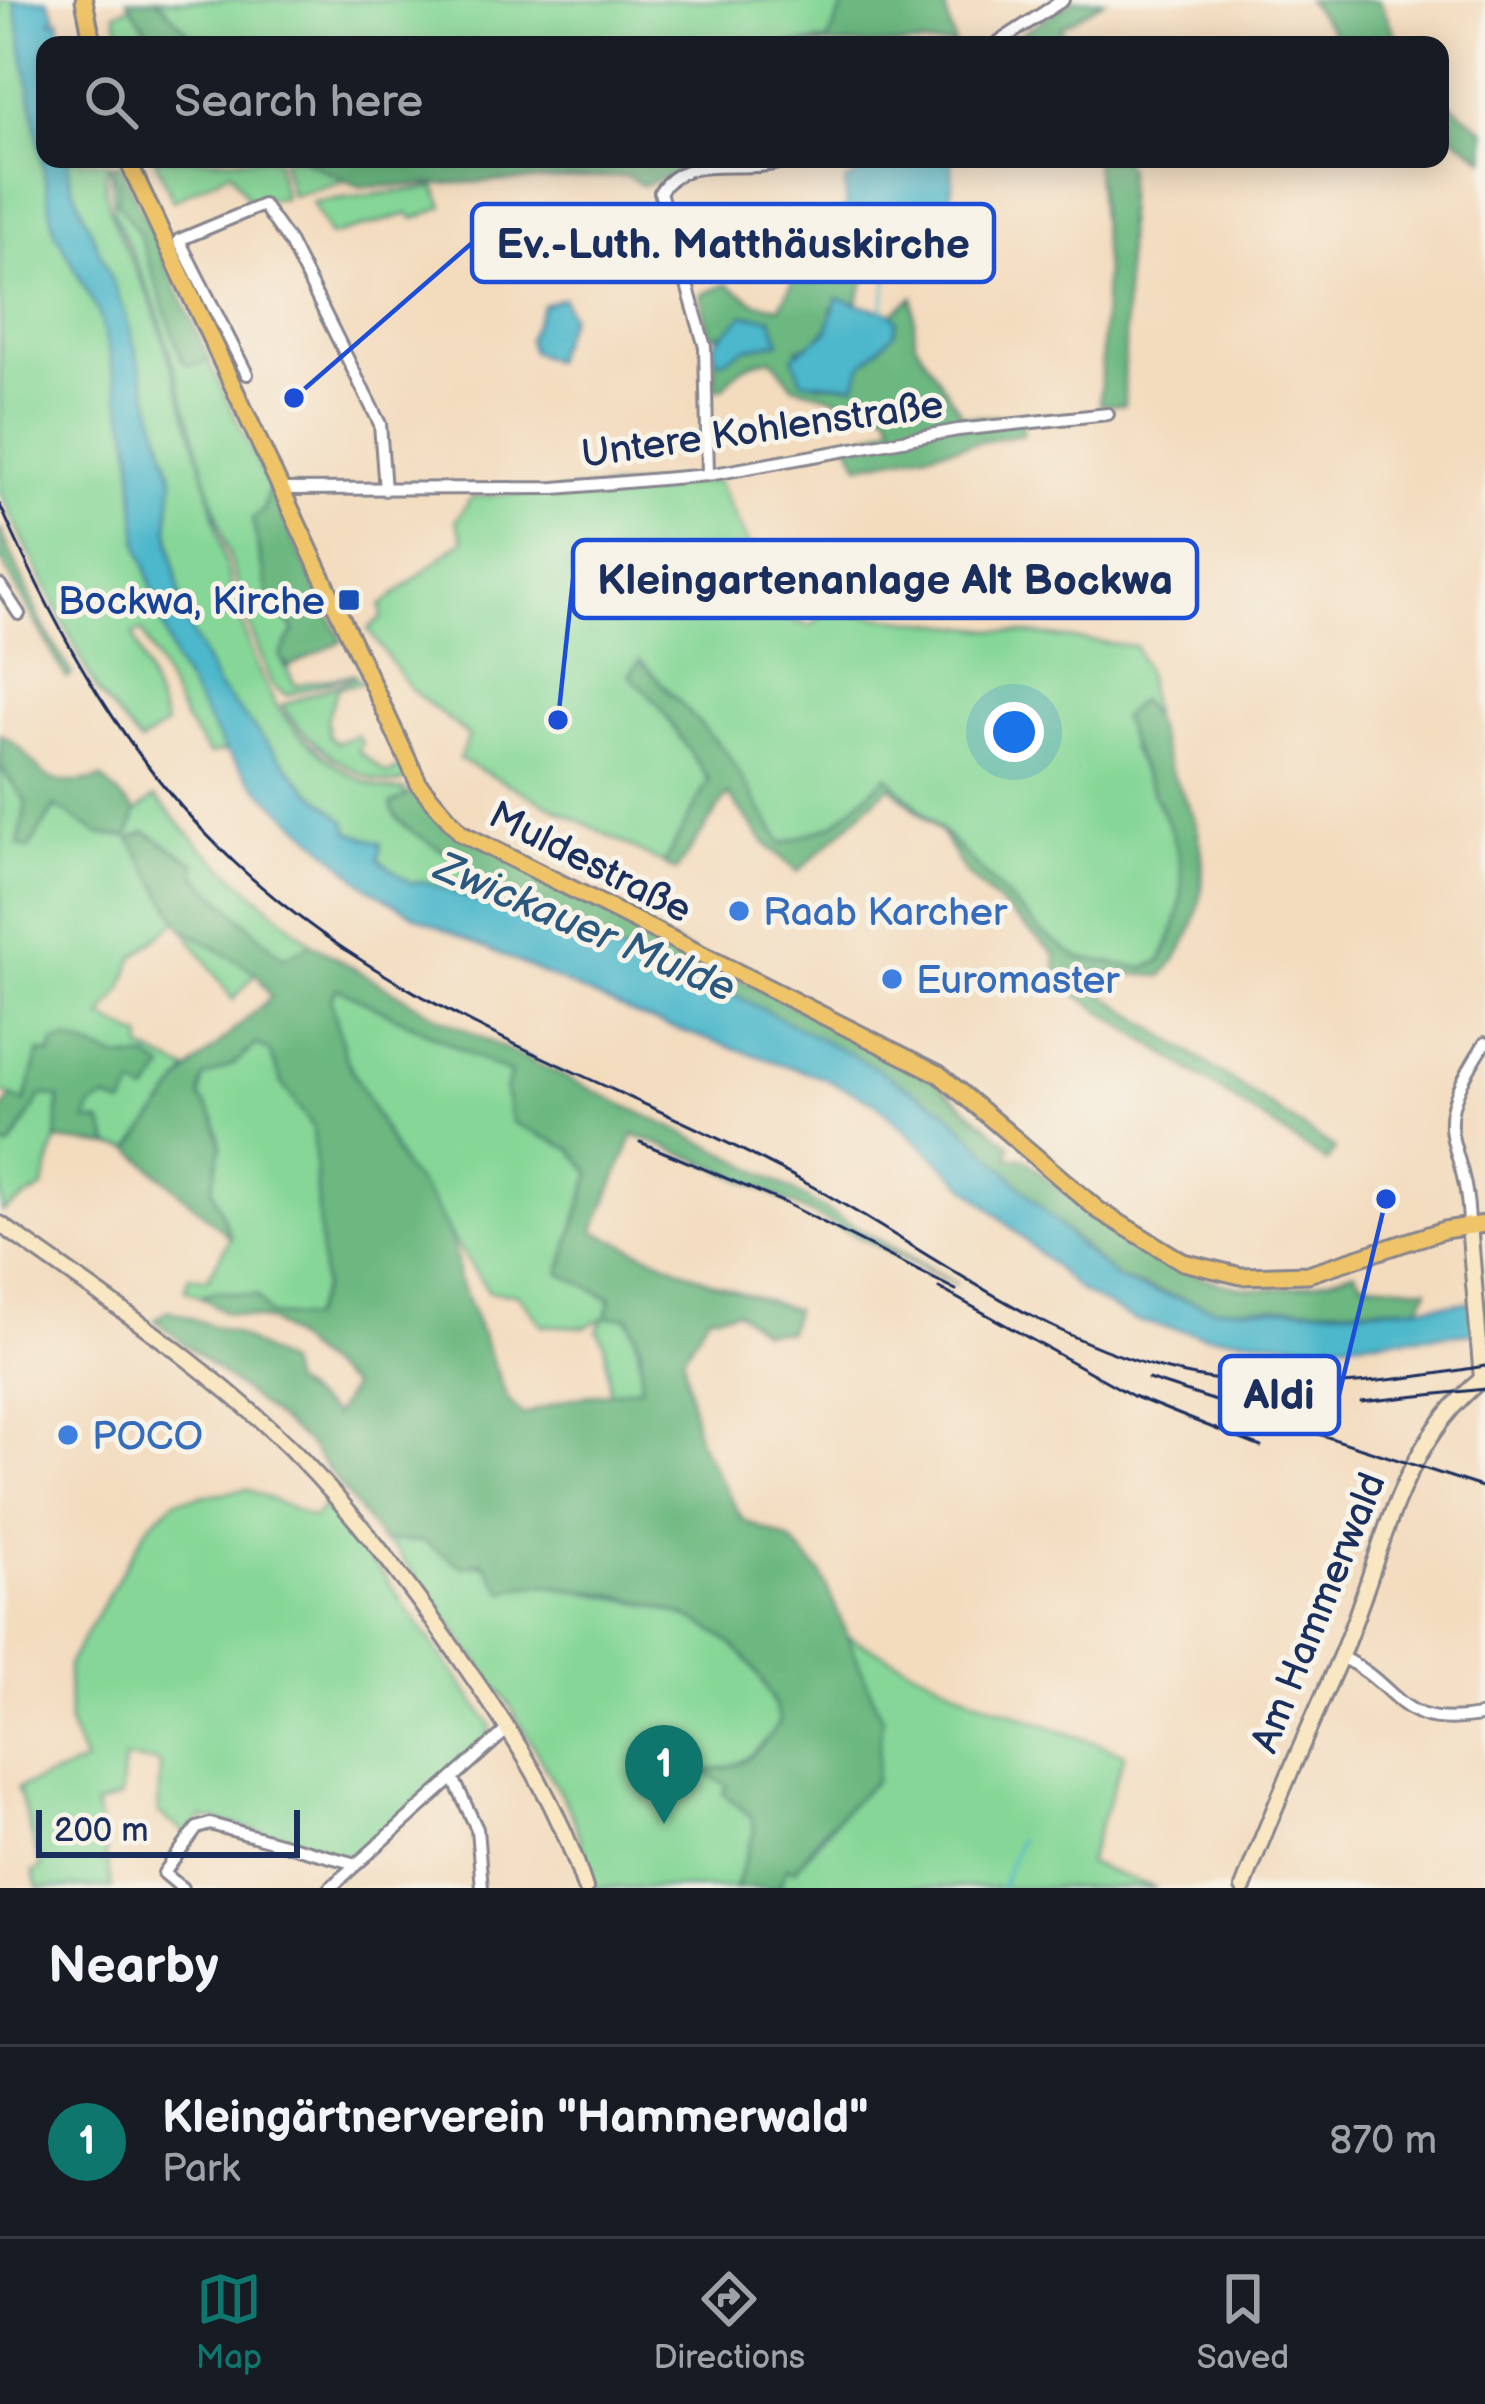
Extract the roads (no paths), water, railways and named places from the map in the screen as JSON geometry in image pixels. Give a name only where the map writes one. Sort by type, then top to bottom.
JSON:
[{"type":"main road","points":[[84,0],[92,36]]},
{"type":"main road","name":"Muldestraße","points":[[131,168],[419,784],[461,833],[939,1074],[1098,1210],[1184,1262],[1240,1276],[1308,1274],[1477,1224]]},
{"type":"main road","points":[[0,1224],[176,1352],[302,1459],[394,1566],[508,1727],[561,1820],[585,1888]]},
{"type":"main road","points":[[1477,1224],[1472,1262],[1484,1379]]},
{"type":"main road","name":"Am Hammerwald","points":[[1244,1888],[1286,1772],[1341,1657],[1394,1503],[1413,1465],[1454,1405],[1484,1379]]},
{"type":"street","points":[[1008,36],[1063,0]]},
{"type":"street","points":[[686,168],[660,192],[705,347],[708,475]]},
{"type":"street","points":[[713,168],[770,168]]},
{"type":"street","points":[[247,374],[179,240],[263,205],[290,243],[380,424],[385,490]]},
{"type":"street","name":"Untere Kohlenstraße","points":[[279,489],[555,488],[708,475],[958,430],[1108,414]]},
{"type":"street","points":[[0,586],[19,614]]},
{"type":"street","points":[[1477,1224],[1447,1120],[1453,1098],[1485,1043]]},
{"type":"street","points":[[1341,1657],[1358,1665],[1396,1704],[1421,1717],[1457,1720],[1485,1715]]},
{"type":"street","points":[[329,1888],[508,1727]]},
{"type":"street","points":[[454,1780],[477,1829],[482,1888]]},
{"type":"street","points":[[182,1888],[164,1873],[197,1828],[211,1824],[356,1864]]},
{"type":"water","points":[[14,0],[48,0],[55,15],[51,21],[59,19],[61,36],[36,36],[36,126]]},
{"type":"water","points":[[43,168],[68,168],[124,310],[173,479],[168,527],[183,614],[218,687],[306,787],[346,821],[349,832],[381,843],[379,860],[412,884],[423,881],[727,991],[863,1061],[946,1110],[1081,1248],[1118,1279],[1136,1287],[1214,1308],[1383,1309],[1485,1301],[1485,1332],[1318,1344],[1204,1335],[1136,1321],[1079,1290],[873,1101],[818,1076],[640,1017],[415,916],[369,888],[261,791],[226,751],[174,661],[138,541],[131,442],[100,316],[54,229]]},
{"type":"water","points":[[952,168],[949,203],[937,232],[911,269],[888,275],[824,248],[805,233],[846,208],[845,182],[867,169]]},
{"type":"water","points":[[563,298],[570,316],[552,361],[531,351],[528,339],[543,305]]},
{"type":"water","points":[[837,298],[892,313],[897,320],[894,333],[861,366],[855,385],[802,381],[793,356],[827,332]]},
{"type":"water","points":[[744,315],[771,318],[780,342],[746,348],[722,361],[715,357],[713,344]]},
{"type":"waterway","points":[[882,312],[888,275]]},
{"type":"waterway","points":[[1001,1888],[1019,1840]]},
{"type":"railway","points":[[0,505],[71,649],[160,781],[233,861],[296,915],[363,962],[507,1040],[804,1182],[1026,1313],[1119,1355],[1208,1378],[1287,1385],[1366,1382],[1485,1366]]},
{"type":"railway","points":[[640,1142],[785,1203],[956,1290]]},
{"type":"railway","points":[[939,1288],[1133,1396],[1261,1447]]},
{"type":"railway","points":[[1148,1379],[1485,1488]]},
{"type":"railway","points":[[1361,1402],[1485,1389]]},
{"type":"place","name":"Ev.-Luth. Matthäuskirche","points":[[294,398]]},
{"type":"place","name":"Bockwa, Kirche","points":[[349,600]]},
{"type":"place","name":"Kleingartenanlage Alt Bockwa","points":[[558,720]]},
{"type":"place","name":"Raab Karcher","points":[[739,911]]},
{"type":"place","name":"Euromaster","points":[[892,979]]},
{"type":"place","name":"Aldi","points":[[1386,1199]]},
{"type":"place","name":"POCO","points":[[68,1435]]},
{"type":"place","name":"Kleingärtnerverein \"Hammerwald\"","points":[[664,1824]]},
{"type":"water label","name":"Zwickauer Mulde","points":[[586,926]]}]
